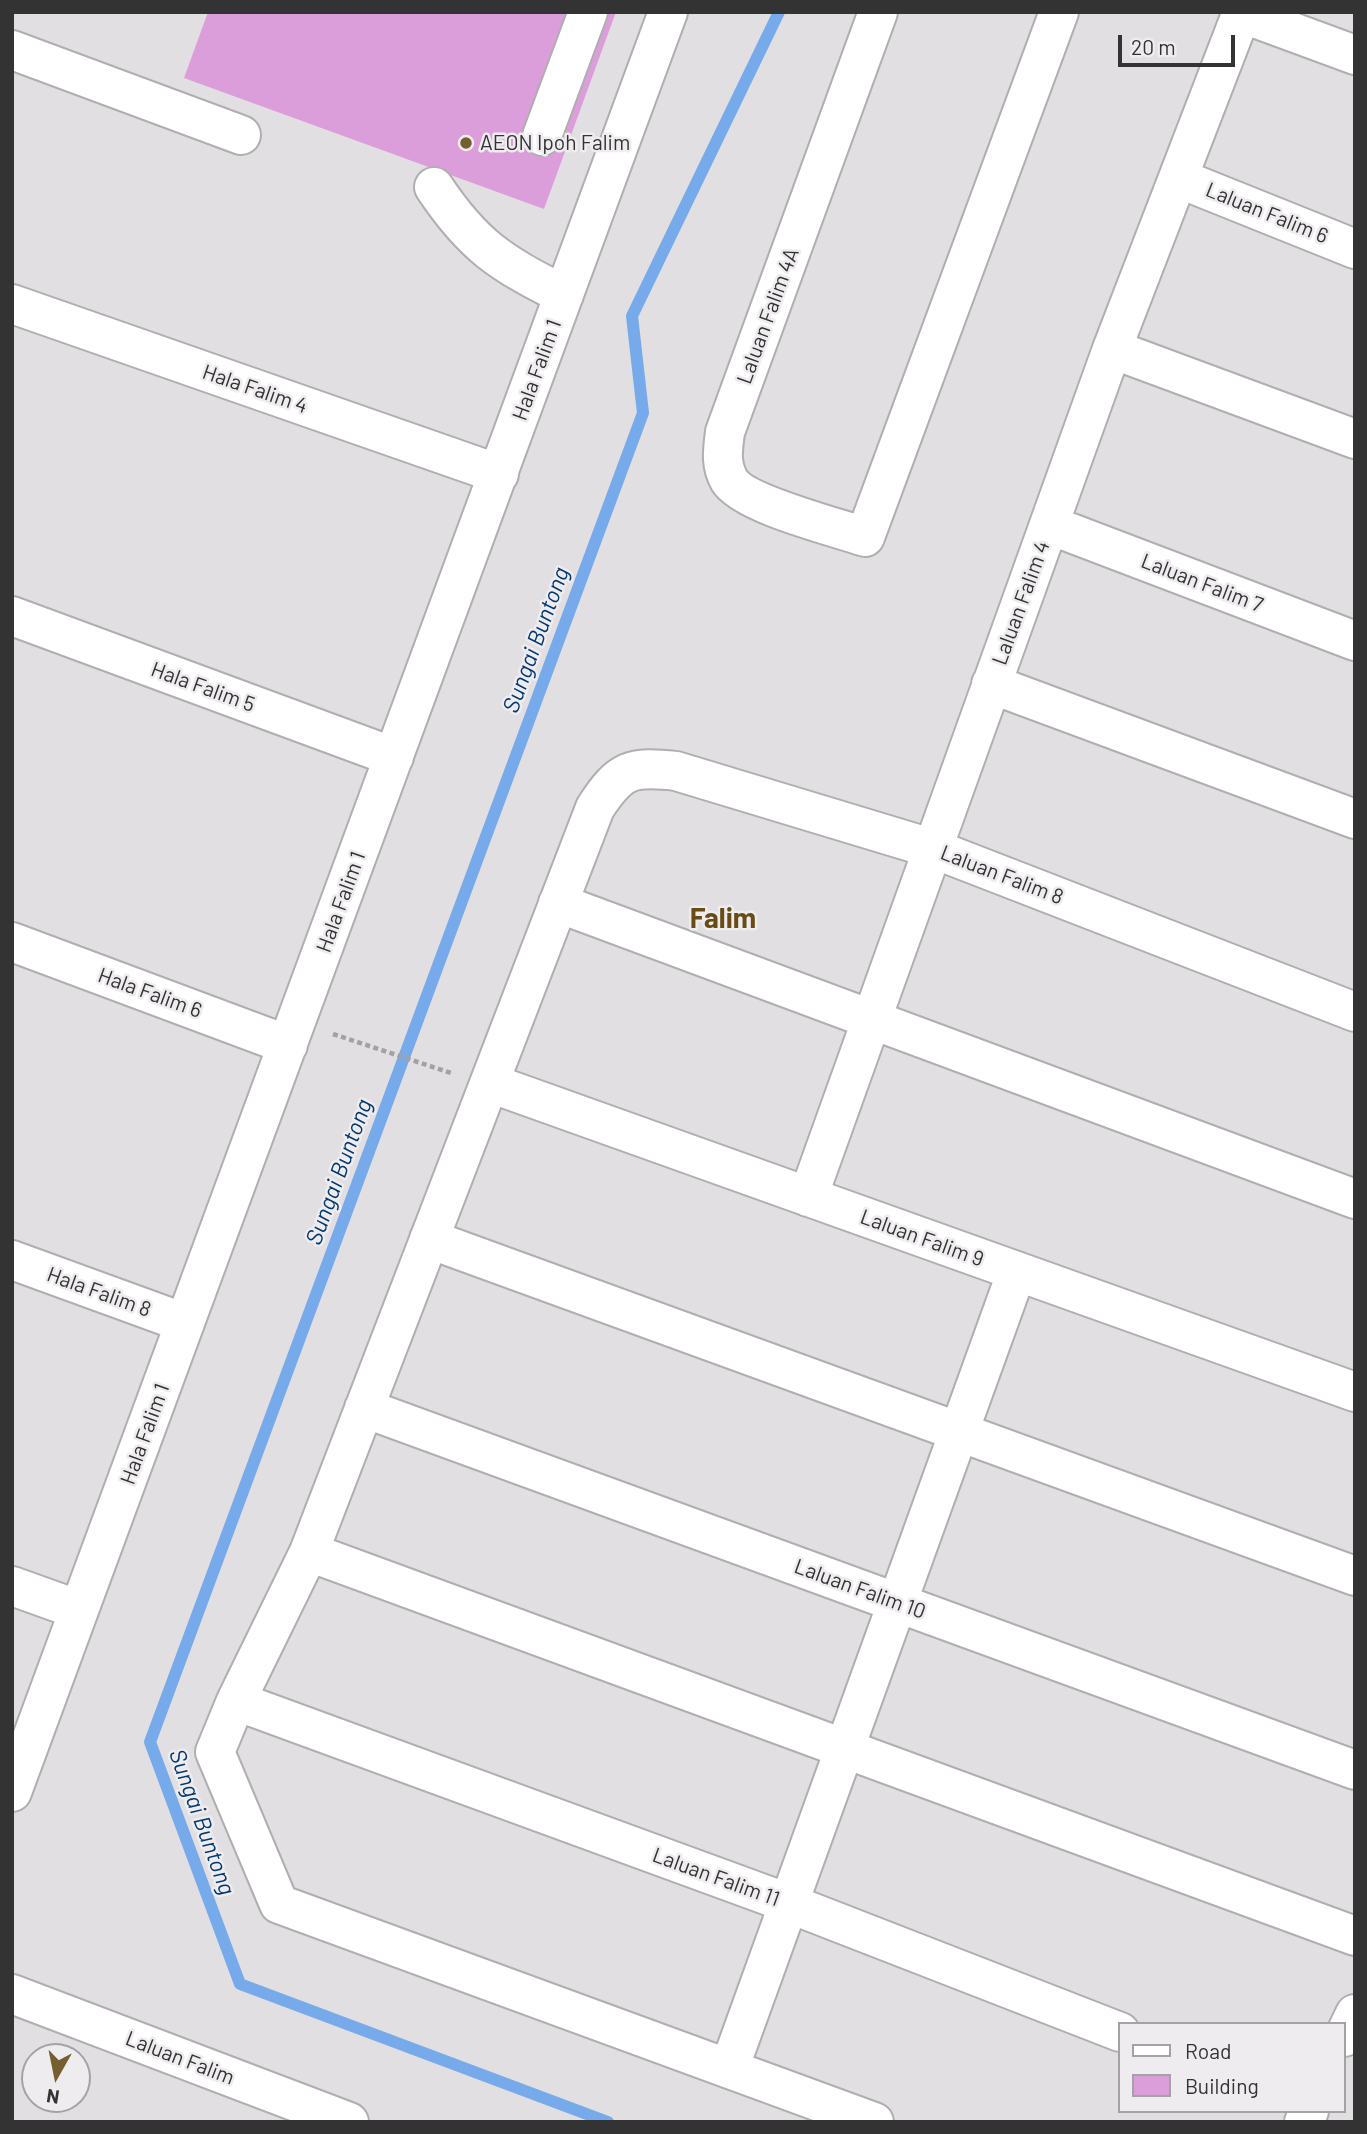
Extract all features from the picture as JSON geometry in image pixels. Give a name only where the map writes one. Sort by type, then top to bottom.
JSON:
[{"type":"street","points":[[541,136],[588,12]]},
{"type":"street","name":"Hala Falim 1","points":[[12,1792],[668,12]]},
{"type":"street","name":"Laluan Falim 4A","points":[[878,12],[725,432],[721,457],[729,481],[745,497],[865,537],[1059,12]]},
{"type":"street","points":[[1241,13],[1355,55]]},
{"type":"street","name":"Laluan Falim 4","points":[[808,1197],[1112,349],[1241,13]]},
{"type":"street","points":[[12,50],[241,135]]},
{"type":"street","name":"Laluan Falim 6","points":[[1178,178],[1355,248]]},
{"type":"street","points":[[434,187],[459,224],[484,248],[517,271],[564,295]]},
{"type":"street","name":"Hala Falim 4","points":[[12,304],[499,474]]},
{"type":"street","points":[[1112,349],[1355,439]]},
{"type":"street","name":"Laluan Falim 7","points":[[1050,525],[1355,641]]},
{"type":"street","name":"Hala Falim 5","points":[[12,616],[394,757]]},
{"type":"street","points":[[991,684],[1355,819]]},
{"type":"street","name":"Laluan Falim 8","points":[[558,903],[595,808],[612,782],[641,767],[676,771],[934,849],[1355,1012]]},
{"type":"street","points":[[874,2122],[279,1904],[215,1752],[236,1701],[309,1552],[558,903],[1355,1199]]},
{"type":"street","name":"Hala Falim 6","points":[[12,942],[288,1045]]},
{"type":"street","name":"Laluan Falim 9","points":[[489,1083],[1355,1392]]},
{"type":"street","points":[[429,1239],[1355,1576]]},
{"type":"street","name":"Hala Falim 8","points":[[12,1260],[185,1323]]},
{"type":"street","points":[[729,2069],[1017,1271]]},
{"type":"street","name":"Laluan Falim 10","points":[[364,1408],[1355,1770]]},
{"type":"street","points":[[309,1552],[1355,1936]]},
{"type":"street","points":[[12,1586],[79,1610]]},
{"type":"street","name":"Laluan Falim 11","points":[[236,1701],[788,1903],[1118,2031]]},
{"type":"street","name":"Laluan Falim","points":[[12,1994],[349,2122]]},
{"type":"street","points":[[1346,2033],[1355,2014]]},
{"type":"path","points":[[352,1042],[426,1067]]},
{"type":"building","name":"AEON Ipoh Falim","points":[[208,12],[616,12],[544,209],[184,78]]},
{"type":"waterway","name":"Sungai Buntong","points":[[608,2122],[240,1984],[150,1742],[643,413],[632,316],[779,12]]},
{"type":"place","name":"AEON Ipoh Falim","points":[[466,143]]},
{"type":"district","name":"Falim","points":[[723,919]]}]
